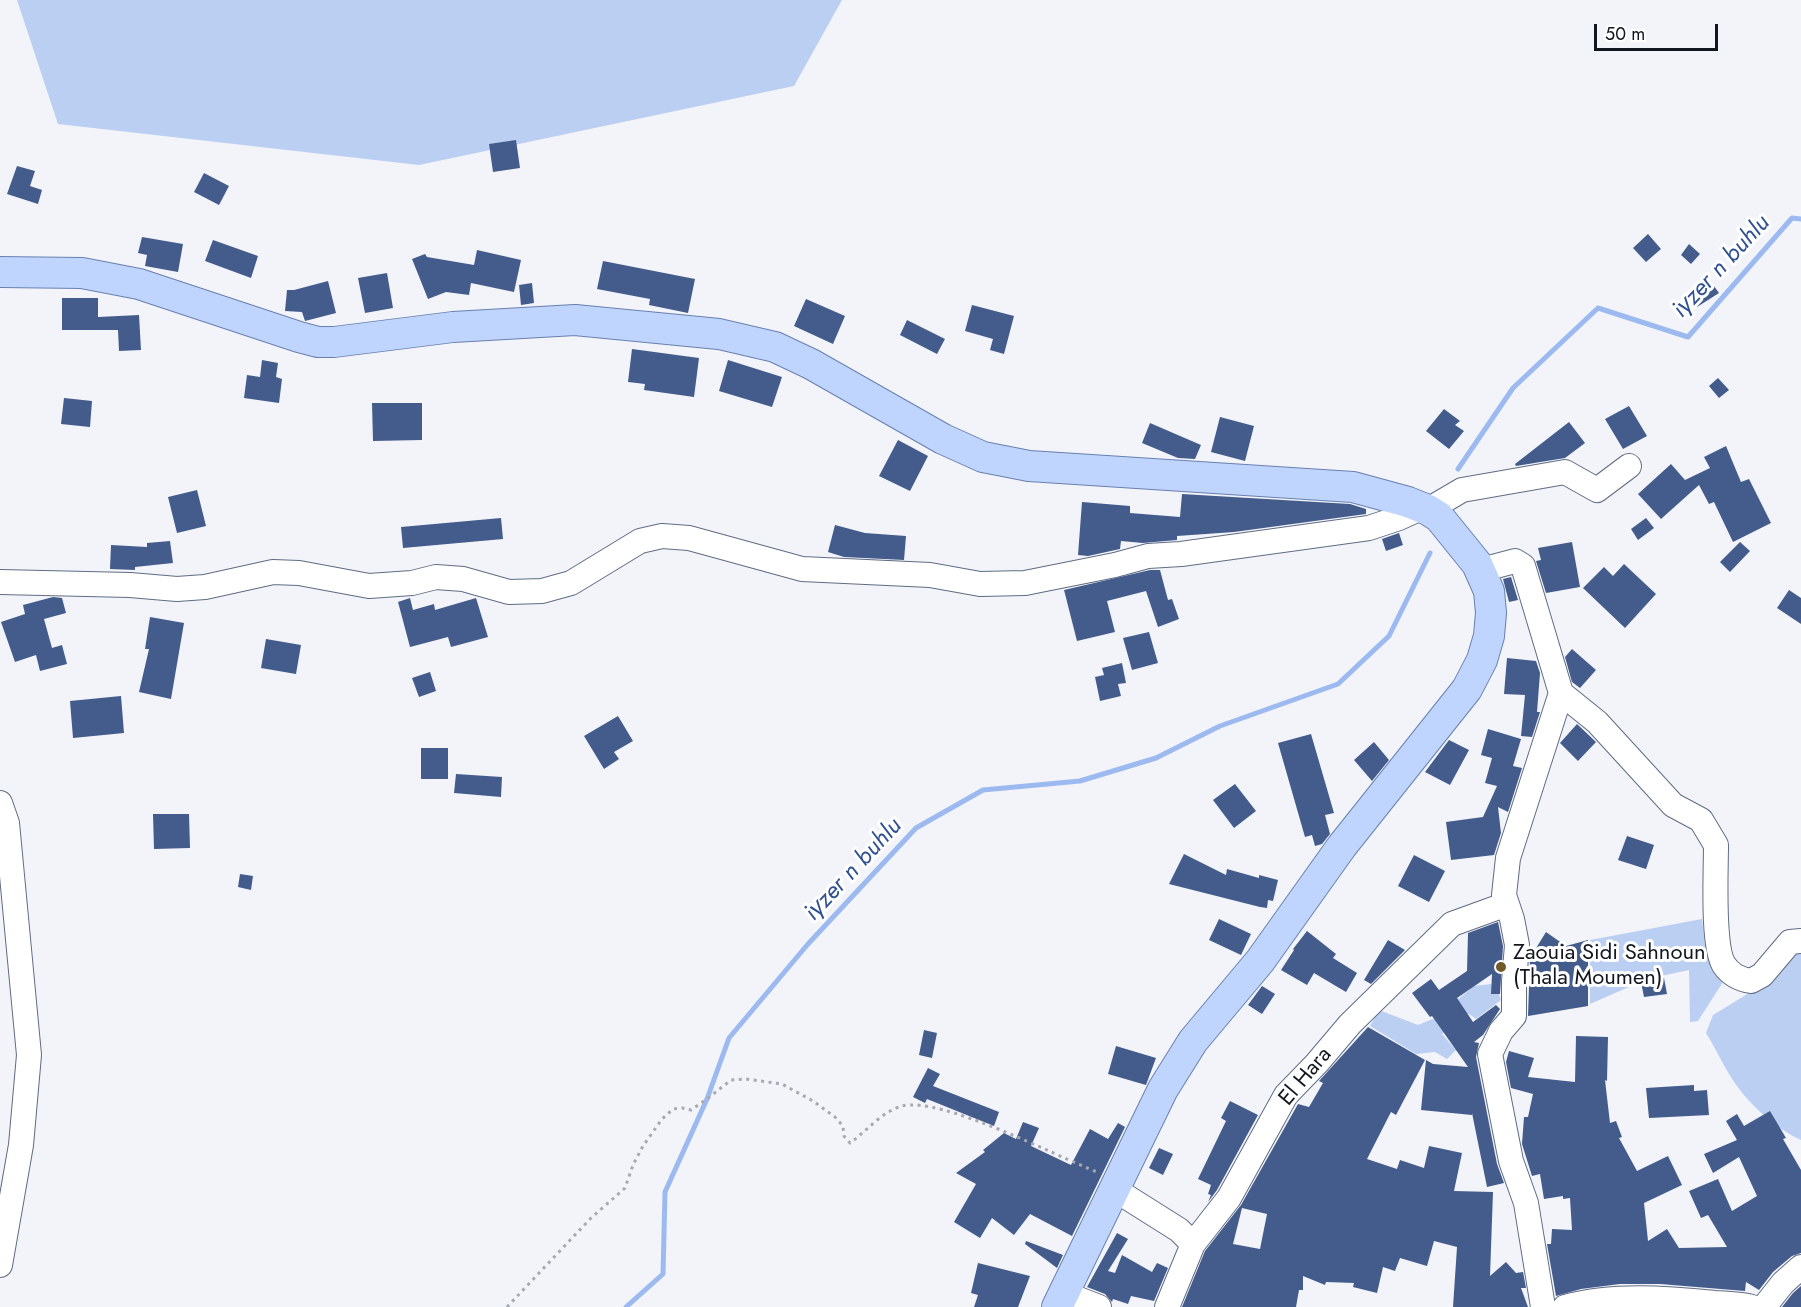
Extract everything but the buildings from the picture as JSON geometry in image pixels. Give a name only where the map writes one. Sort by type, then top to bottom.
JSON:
[{"type":"main road","points":[[0,272],[82,273],[139,284],[318,342],[453,327],[575,320],[719,334],[775,347],[811,364],[943,439],[983,457],[1029,466],[1353,487],[1408,502],[1429,512],[1479,567],[1489,591],[1490,624],[1482,660],[1467,689],[1342,846],[1260,961],[1193,1041],[1163,1089],[1060,1300]]},
{"type":"street","points":[[0,582],[130,585],[177,589],[205,587],[273,572],[299,573],[369,586],[412,583],[436,577],[463,579],[509,592],[542,591],[571,583],[640,541],[662,536],[689,538],[802,569],[930,575],[980,584],[1025,584],[1148,556],[1181,554],[1369,528],[1399,518],[1429,512],[1462,490],[1565,472],[1597,490],[1629,466]]},
{"type":"street","points":[[1479,567],[1515,561],[1523,566],[1561,693],[1508,858],[1504,895],[1517,945],[1514,1016],[1501,1031],[1490,1054],[1511,1161],[1526,1203],[1543,1307]]},
{"type":"street","points":[[1561,693],[1597,722],[1673,805],[1701,820],[1709,832],[1716,845],[1718,946],[1724,964],[1738,979],[1751,981],[1762,975],[1790,942],[1801,941]]},
{"type":"street","points":[[0,803],[7,823],[29,1055],[21,1144],[0,1265]]},
{"type":"street","name":"El Hara","points":[[1167,1307],[1193,1244],[1229,1198],[1286,1095],[1382,990],[1452,924],[1507,904]]},
{"type":"street","points":[[1116,1185],[1179,1230],[1193,1244]]},
{"type":"street","points":[[1764,1307],[1783,1283],[1801,1267]]},
{"type":"street","points":[[1565,1307],[1586,1301],[1666,1299],[1752,1307]]},
{"type":"street","points":[[1060,1300],[1099,1307]]},
{"type":"path","points":[[507,1307],[590,1219],[625,1188],[643,1146],[662,1119],[673,1109],[691,1110],[731,1080],[746,1079],[783,1084],[835,1117],[843,1126],[844,1136],[850,1143],[881,1117],[902,1106],[924,1105],[1020,1138],[1116,1185]]},
{"type":"shaded area","points":[[17,0],[842,0],[794,86],[419,165],[58,124]]},
{"type":"shaded area","points":[[1702,919],[1706,954],[1723,982],[1698,1021],[1690,1022],[1689,970],[1647,979],[1590,1004],[1590,940]]},
{"type":"shaded area","points":[[1797,950],[1801,952],[1801,1140],[1774,1124],[1750,1102],[1733,1080],[1706,1033],[1713,1015],[1767,982]]},
{"type":"shaded area","points":[[1491,984],[1497,989],[1501,1000],[1476,1019],[1469,1014],[1442,1034],[1456,1050],[1447,1059],[1435,1052],[1416,1054],[1370,1026],[1379,1010],[1418,1025],[1435,1018],[1474,986]]},
{"type":"waterway","name":"iγzer n buhlu","points":[[1458,469],[1513,388],[1598,308],[1688,337],[1792,218],[1801,219]]},
{"type":"waterway","name":"iγzer n buhlu","points":[[626,1307],[663,1274],[665,1192],[707,1099],[729,1038],[808,944],[916,828],[983,790],[1080,781],[1156,758],[1220,726],[1338,684],[1389,636],[1430,553]]},
{"type":"place","name":"Zaouia Sidi Sahnoun (Thala Moumen)","points":[[1501,967]]}]
